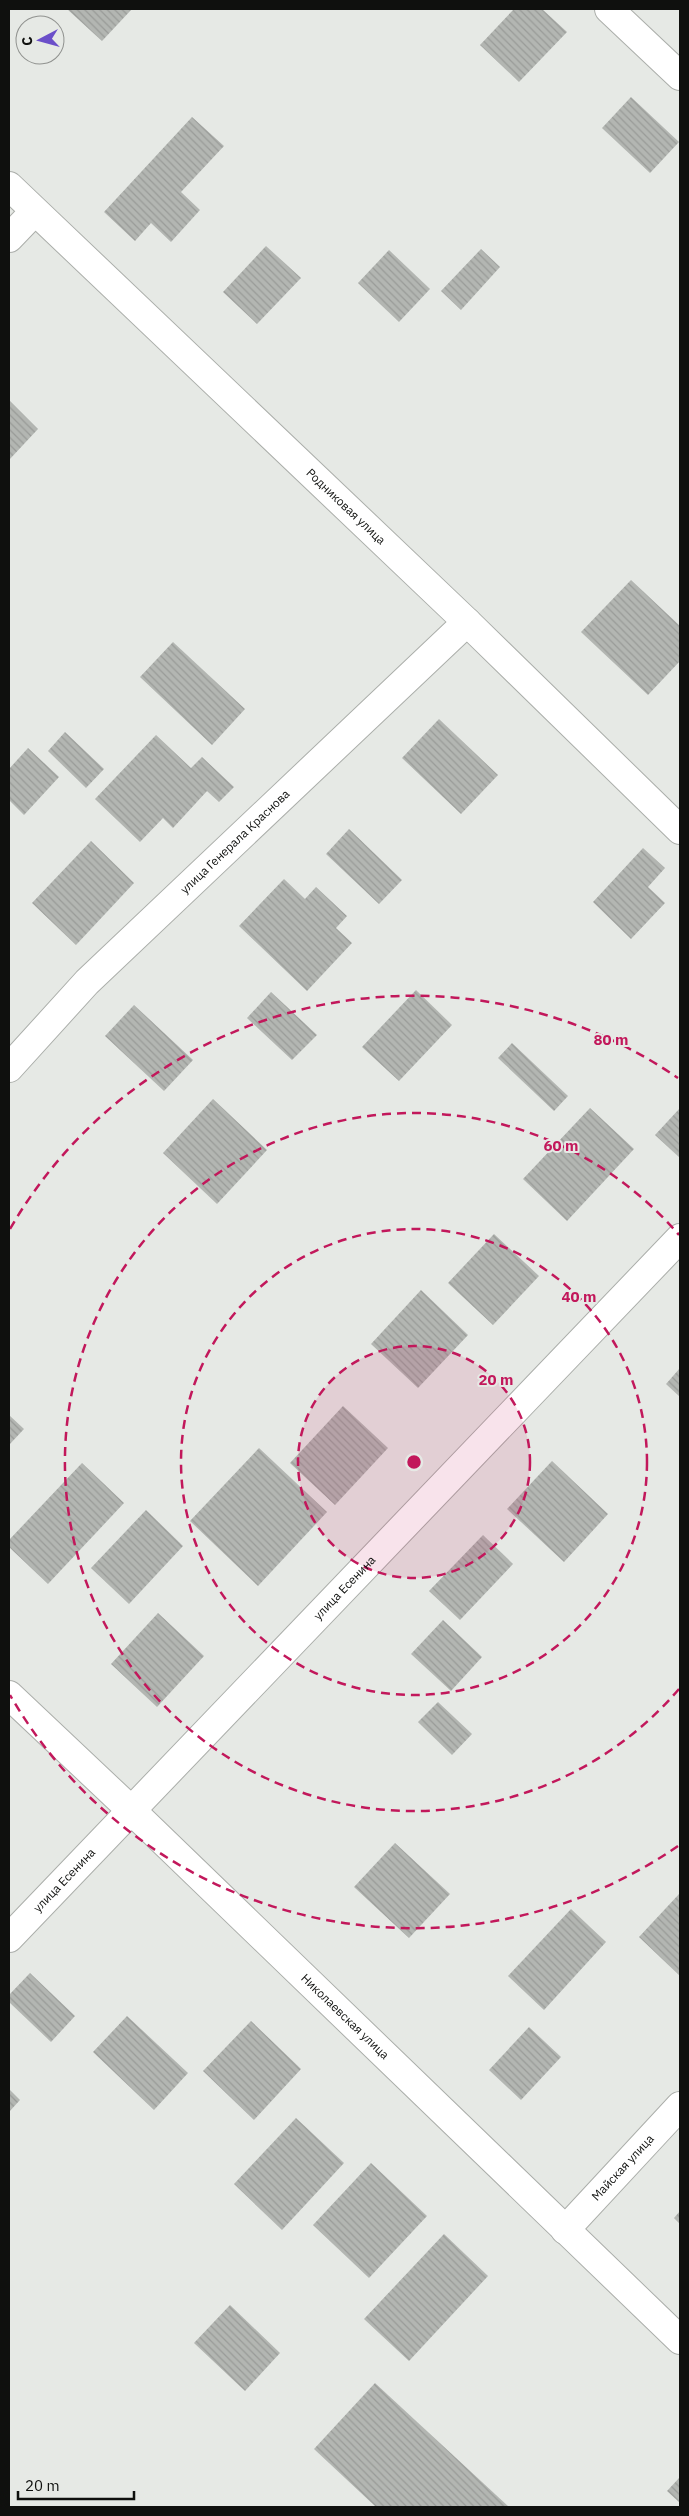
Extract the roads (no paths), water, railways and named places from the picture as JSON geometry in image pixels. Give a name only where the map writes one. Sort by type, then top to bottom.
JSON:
[{"type":"street","points":[[609,9],[680,76]]},
{"type":"street","name":"Родниковая улица","points":[[9,186],[34,212],[467,622],[680,830]]},
{"type":"street","points":[[9,238],[34,212]]},
{"type":"street","name":"улица Генерала Краснова","points":[[9,1068],[87,982],[467,622]]},
{"type":"street","name":"улица Есенина","points":[[9,1938],[680,1238]]},
{"type":"street","name":"Николаевская улица","points":[[9,1695],[132,1811],[680,2340]]},
{"type":"street","name":"Майская улица","points":[[565,2230],[680,2106]]}]
